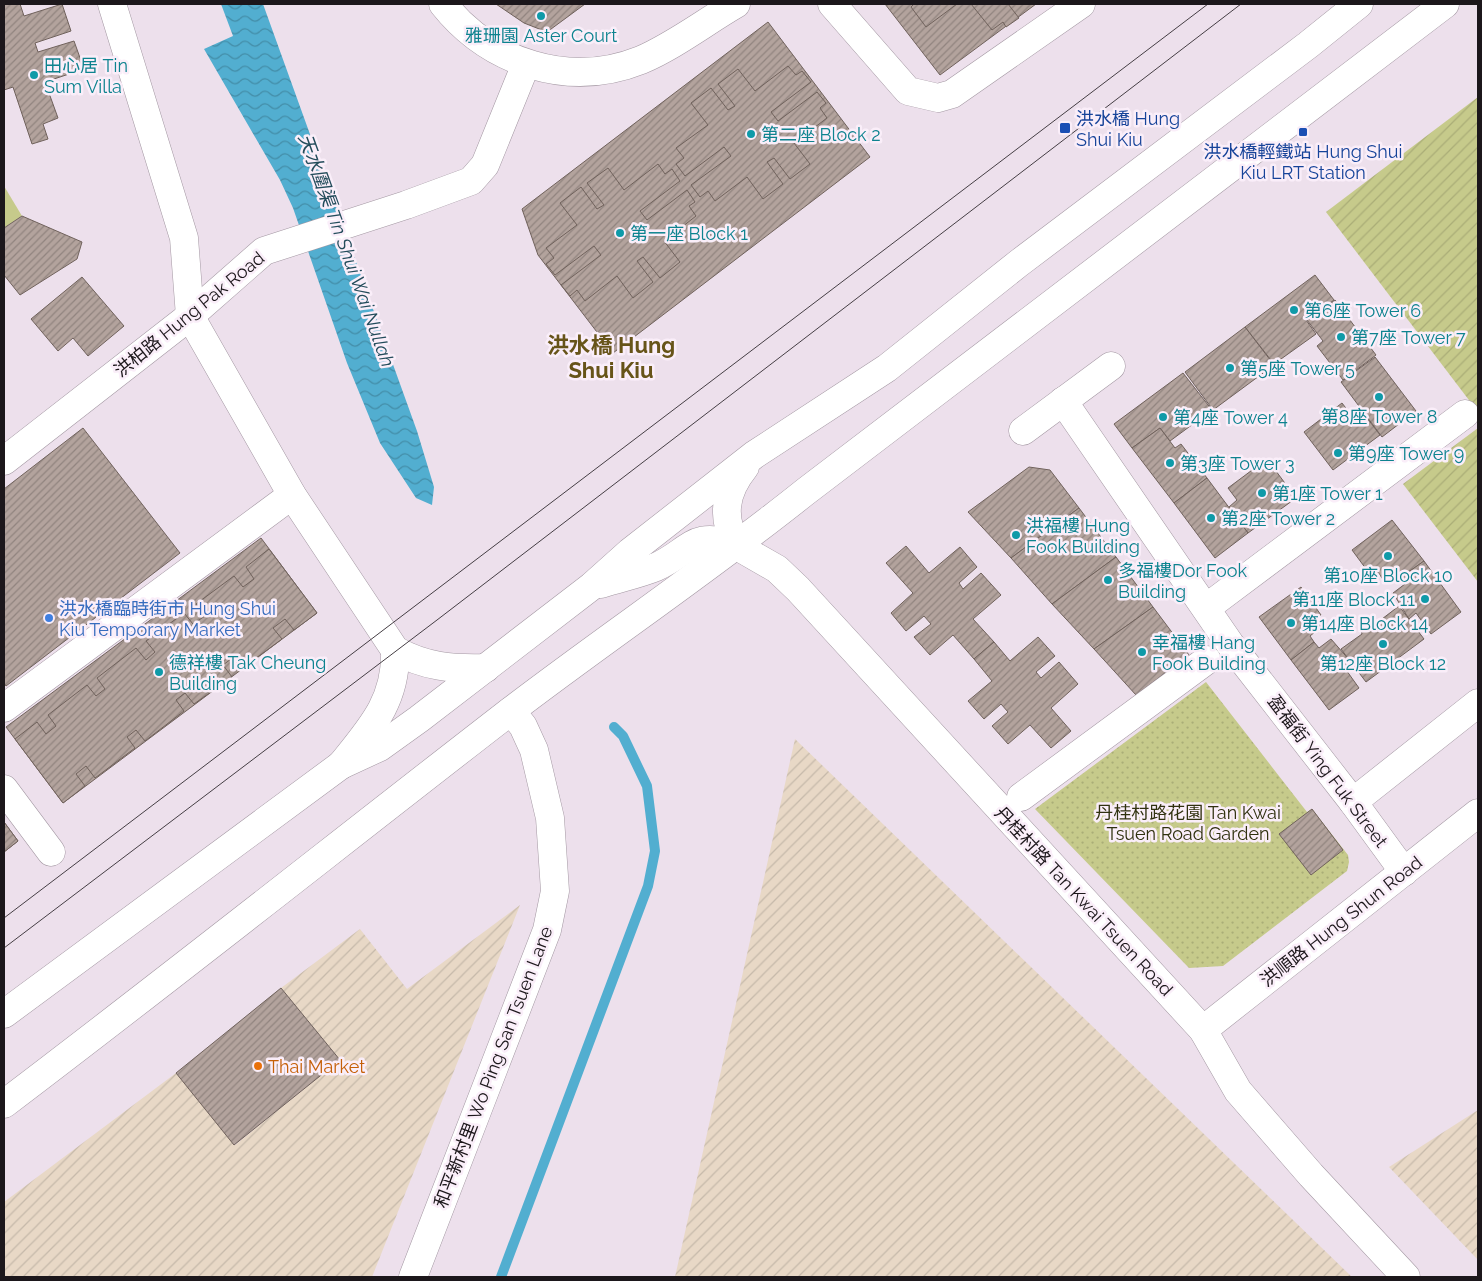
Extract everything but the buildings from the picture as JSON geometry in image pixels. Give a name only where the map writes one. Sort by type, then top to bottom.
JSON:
[{"type":"street","points":[[112,4],[184,238],[190,316],[292,495],[395,650],[413,660],[434,667],[486,668]]},
{"type":"street","points":[[443,4],[458,22],[489,47],[526,64],[564,71],[603,70],[641,60],[736,4]]},
{"type":"street","points":[[832,4],[908,91],[938,98],[952,94],[1081,4]]},
{"type":"street","points":[[4,1014],[341,764],[380,747],[486,668],[592,586],[630,552],[754,455],[887,368],[1019,263],[1308,45],[1359,4]]},
{"type":"street","points":[[4,1104],[174,975],[511,711],[737,546],[804,492],[1445,4]]},
{"type":"street","name":"洪柏路 Hung Pak Road","points":[[4,461],[190,316],[264,251],[406,205],[471,181],[482,170],[526,64]]},
{"type":"street","points":[[1023,431],[1111,366]]},
{"type":"street","name":"盈福街 Ying Fuk Street","points":[[1063,401],[1230,644],[1353,802],[1404,872]]},
{"type":"street","points":[[1206,608],[1464,414]]},
{"type":"street","points":[[737,546],[729,531],[728,499],[734,481],[754,455]]},
{"type":"street","points":[[4,708],[292,495]]},
{"type":"street","name":"丹桂村路 Tan Kwai Tsuen Road","points":[[592,586],[657,566],[683,548],[702,541],[718,539],[737,546],[777,569],[798,589],[1204,1030],[1238,1091],[1311,1175],[1406,1277]]},
{"type":"street","points":[[341,764],[375,724],[390,694],[396,670],[395,650]]},
{"type":"street","points":[[1021,797],[1207,660]]},
{"type":"street","points":[[1353,802],[1478,703]]},
{"type":"street","name":"和平新村里 Wo Ping San Tsuen Lane","points":[[413,1277],[547,930],[555,891],[550,818],[538,763],[527,733],[511,711]]},
{"type":"street","points":[[4,790],[44,842]]},
{"type":"street","name":"洪順路 Hung Shun Road","points":[[1204,1030],[1478,813]]},
{"type":"shaded area","points":[[795,739],[1352,1277],[675,1277]]},
{"type":"shaded area","points":[[520,905],[372,1277],[4,1277],[4,1202],[176,1073],[235,1145],[340,1060],[281,988],[360,929],[407,989]]},
{"type":"shaded area","points":[[1478,1110],[1478,1260],[1389,1167]]},
{"type":"green space","points":[[1478,97],[1478,412],[1326,212]]},
{"type":"green space","points":[[4,186],[22,216],[4,228]]},
{"type":"green space","points":[[1478,428],[1478,582],[1403,484]]},
{"type":"green space","name":"丹桂村路花園 Tan Kwai Tsuen Road Garden","points":[[1206,682],[1307,812],[1312,809],[1348,855],[1349,862],[1347,871],[1223,966],[1189,968],[1035,809]]},
{"type":"water","name":"天水圍渠 Tin Shui Wai Nullah","points":[[221,4],[263,4],[417,431],[434,487],[432,505],[416,498],[380,443],[347,363],[293,208],[280,180],[204,49],[233,36]]},
{"type":"waterway","points":[[501,1277],[648,886],[655,851],[647,786],[623,736],[614,727]]},
{"type":"tram line","points":[[4,918],[1208,4]]},
{"type":"tram line","points":[[4,948],[437,620],[1241,4]]},
{"type":"place","name":"雅珊園 Aster Court","points":[[541,16]]},
{"type":"place","name":"田心居 Tin Sum Villa","points":[[34,75]]},
{"type":"place","name":"洪水橋 Hung Shui Kiu","points":[[1065,128]]},
{"type":"place","name":"洪水橋輕鐵站 Hung Shui Kiu LRT Station","points":[[1303,132]]},
{"type":"place","name":"第二座 Block 2","points":[[751,134]]},
{"type":"place","name":"第一座 Block 1","points":[[620,233]]},
{"type":"place","name":"第6座 Tower 6","points":[[1294,310]]},
{"type":"place","name":"第7座 Tower 7","points":[[1341,337]]},
{"type":"place","name":"第5座 Tower 5","points":[[1230,368]]},
{"type":"place","name":"第8座 Tower 8","points":[[1379,397]]},
{"type":"place","name":"第4座 Tower 4","points":[[1163,417]]},
{"type":"place","name":"第9座 Tower 9","points":[[1338,453]]},
{"type":"place","name":"第3座 Tower 3","points":[[1170,463]]},
{"type":"place","name":"第1座 Tower 1","points":[[1262,493]]},
{"type":"place","name":"第2座 Tower 2","points":[[1211,518]]},
{"type":"place","name":"洪福樓 Hung Fook Building","points":[[1016,535]]},
{"type":"place","name":"第10座 Block 10","points":[[1388,556]]},
{"type":"place","name":"多福樓Dor Fook Building","points":[[1108,580]]},
{"type":"place","name":"第11座 Block 11","points":[[1425,599]]},
{"type":"place","name":"洪水橋臨時街市 Hung Shui Kiu Temporary Market","points":[[49,618]]},
{"type":"place","name":"第14座 Block 14","points":[[1291,623]]},
{"type":"place","name":"第12座 Block 12","points":[[1383,644]]},
{"type":"place","name":"幸福樓 Hang Fook Building","points":[[1142,652]]},
{"type":"place","name":"德祥樓 Tak Cheung Building","points":[[159,672]]},
{"type":"place","name":"Thai Market","points":[[258,1066]]},
{"type":"district","name":"洪水橋 Hung Shui Kiu","points":[[611,358]]}]
